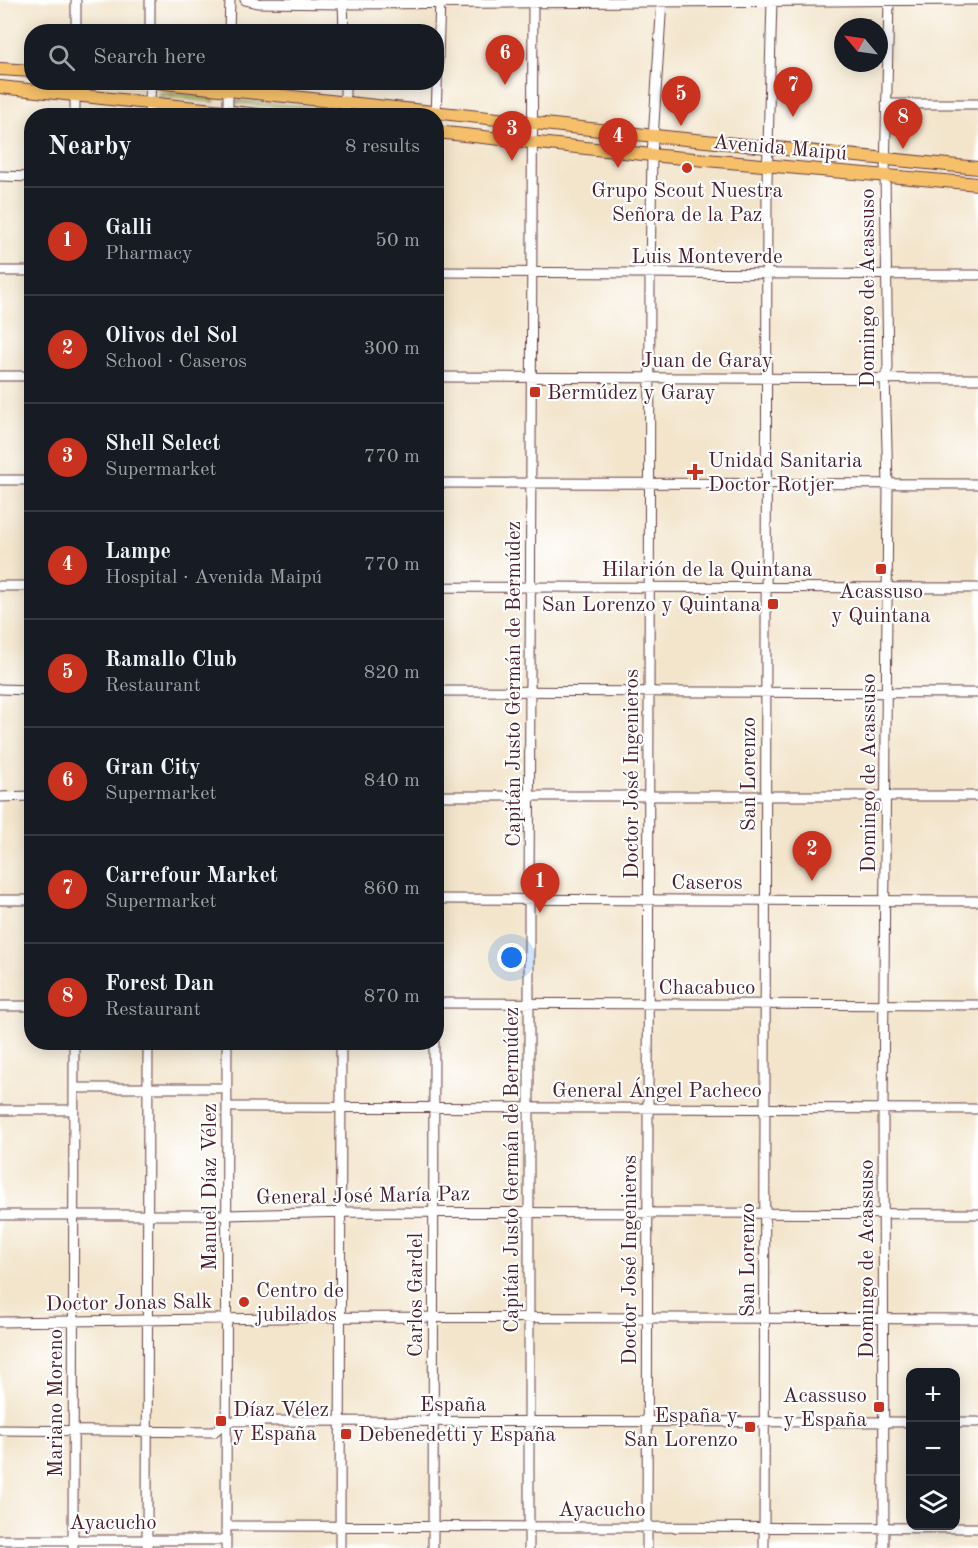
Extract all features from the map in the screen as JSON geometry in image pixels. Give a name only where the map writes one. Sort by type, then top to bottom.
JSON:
[{"type":"main road","points":[[0,69],[24,70]]},
{"type":"main road","points":[[0,87],[24,90]]},
{"type":"main road","points":[[25,90],[192,108]]},
{"type":"main road","name":"Avenida Maipú","points":[[257,90],[390,108]]},
{"type":"main road","name":"Avenida Maipú","points":[[444,115],[978,168]]},
{"type":"main road","name":"Avenida Maipú","points":[[444,133],[652,155],[978,184]]},
{"type":"street","points":[[76,0],[76,24]]},
{"type":"street","points":[[150,0],[150,24]]},
{"type":"street","points":[[229,24],[230,0]]},
{"type":"street","points":[[245,0],[257,3],[978,0]]},
{"type":"street","name":"Domingo de Acassuso","points":[[884,1548],[883,1109],[888,484],[885,377],[888,372],[885,158],[889,0]]},
{"type":"street","points":[[439,24],[440,1]]},
{"type":"street","name":"Capitán Justo Germán de Bermúdez","points":[[530,1548],[528,1317],[533,1]]},
{"type":"street","name":"Doctor José Ingenieros","points":[[647,1548],[650,274],[652,155],[662,1]]},
{"type":"street","name":"San Lorenzo","points":[[764,1548],[768,148],[772,1]]},
{"type":"street","points":[[343,2],[344,24]]},
{"type":"street","points":[[75,90],[75,108]]},
{"type":"street","points":[[149,108],[151,90]]},
{"type":"street","points":[[228,90],[228,108]]},
{"type":"street","points":[[345,90],[345,108]]},
{"type":"street","points":[[436,108],[437,90]]},
{"type":"street","points":[[886,104],[978,104]]},
{"type":"street","points":[[0,177],[24,177]]},
{"type":"street","points":[[0,271],[24,271]]},
{"type":"street","name":"Luis Monteverde","points":[[444,272],[978,275]]},
{"type":"street","points":[[0,376],[24,376]]},
{"type":"street","name":"Juan de Garay","points":[[444,377],[978,379]]},
{"type":"street","points":[[0,480],[24,480]]},
{"type":"street","points":[[444,483],[978,484]]},
{"type":"street","points":[[0,586],[24,586]]},
{"type":"street","name":"Hilarión de la Quintana","points":[[444,587],[978,588]]},
{"type":"street","points":[[0,690],[24,690]]},
{"type":"street","points":[[444,692],[650,690],[978,693]]},
{"type":"street","points":[[0,796],[24,796]]},
{"type":"street","points":[[444,796],[978,796]]},
{"type":"street","name":"Caseros","points":[[444,899],[978,901]]},
{"type":"street","points":[[0,900],[24,900]]},
{"type":"street","name":"Chacabuco","points":[[444,1003],[978,1005]]},
{"type":"street","points":[[0,1006],[24,1006]]},
{"type":"street","name":"Mariano Moreno","points":[[73,1544],[74,1050]]},
{"type":"street","points":[[147,1544],[148,1050]]},
{"type":"street","name":"Manuel Díaz Vélez","points":[[226,1544],[227,1050]]},
{"type":"street","points":[[340,1548],[341,1050]]},
{"type":"street","name":"Carlos Gardel","points":[[433,1548],[434,1050]]},
{"type":"street","points":[[74,1088],[227,1088]]},
{"type":"street","name":"General Ángel Pacheco","points":[[227,1107],[978,1109]]},
{"type":"street","points":[[0,1110],[74,1110]]},
{"type":"street","name":"General José María Paz","points":[[0,1215],[227,1215],[341,1212],[978,1214]]},
{"type":"street","name":"Doctor Jonas Salk","points":[[0,1322],[341,1317],[978,1319]]},
{"type":"street","name":"España","points":[[0,1430],[214,1432],[226,1421],[906,1422]]},
{"type":"street","points":[[960,1422],[978,1422]]},
{"type":"street","name":"Ayacucho","points":[[226,1526],[978,1528]]},
{"type":"street","name":"Ayacucho","points":[[0,1540],[73,1544],[226,1544]]},
{"type":"green space","points":[[161,92],[214,98],[214,102],[160,96]]},
{"type":"green space","points":[[237,100],[321,108],[284,108],[237,103]]},
{"type":"place","name":"Gran City","points":[[505,85]]},
{"type":"place","name":"Carrefour Market","points":[[793,117]]},
{"type":"place","name":"Ramallo Club","points":[[681,126]]},
{"type":"place","name":"Forest Dan","points":[[903,149]]},
{"type":"place","name":"Shell Select","points":[[512,161]]},
{"type":"place","name":"Lampe","points":[[618,168]]},
{"type":"place","name":"Grupo Scout Nuestra Señora de la Paz","points":[[687,168]]},
{"type":"place","name":"Bermúdez y Garay","points":[[535,392]]},
{"type":"place","name":"Unidad Sanitaria Doctor Rotjer","points":[[695,472]]},
{"type":"place","name":"Acassuso y Quintana","points":[[881,569]]},
{"type":"place","name":"San Lorenzo y Quintana","points":[[773,604]]},
{"type":"place","name":"Olivos del Sol","points":[[812,881]]},
{"type":"place","name":"Galli","points":[[540,913]]},
{"type":"place","name":"Centro de jubilados","points":[[244,1302]]},
{"type":"place","name":"Acassuso y España","points":[[879,1407]]},
{"type":"place","name":"Díaz Vélez y España","points":[[221,1421]]},
{"type":"place","name":"España y San Lorenzo","points":[[750,1427]]},
{"type":"place","name":"Debenedetti y España","points":[[346,1434]]}]
